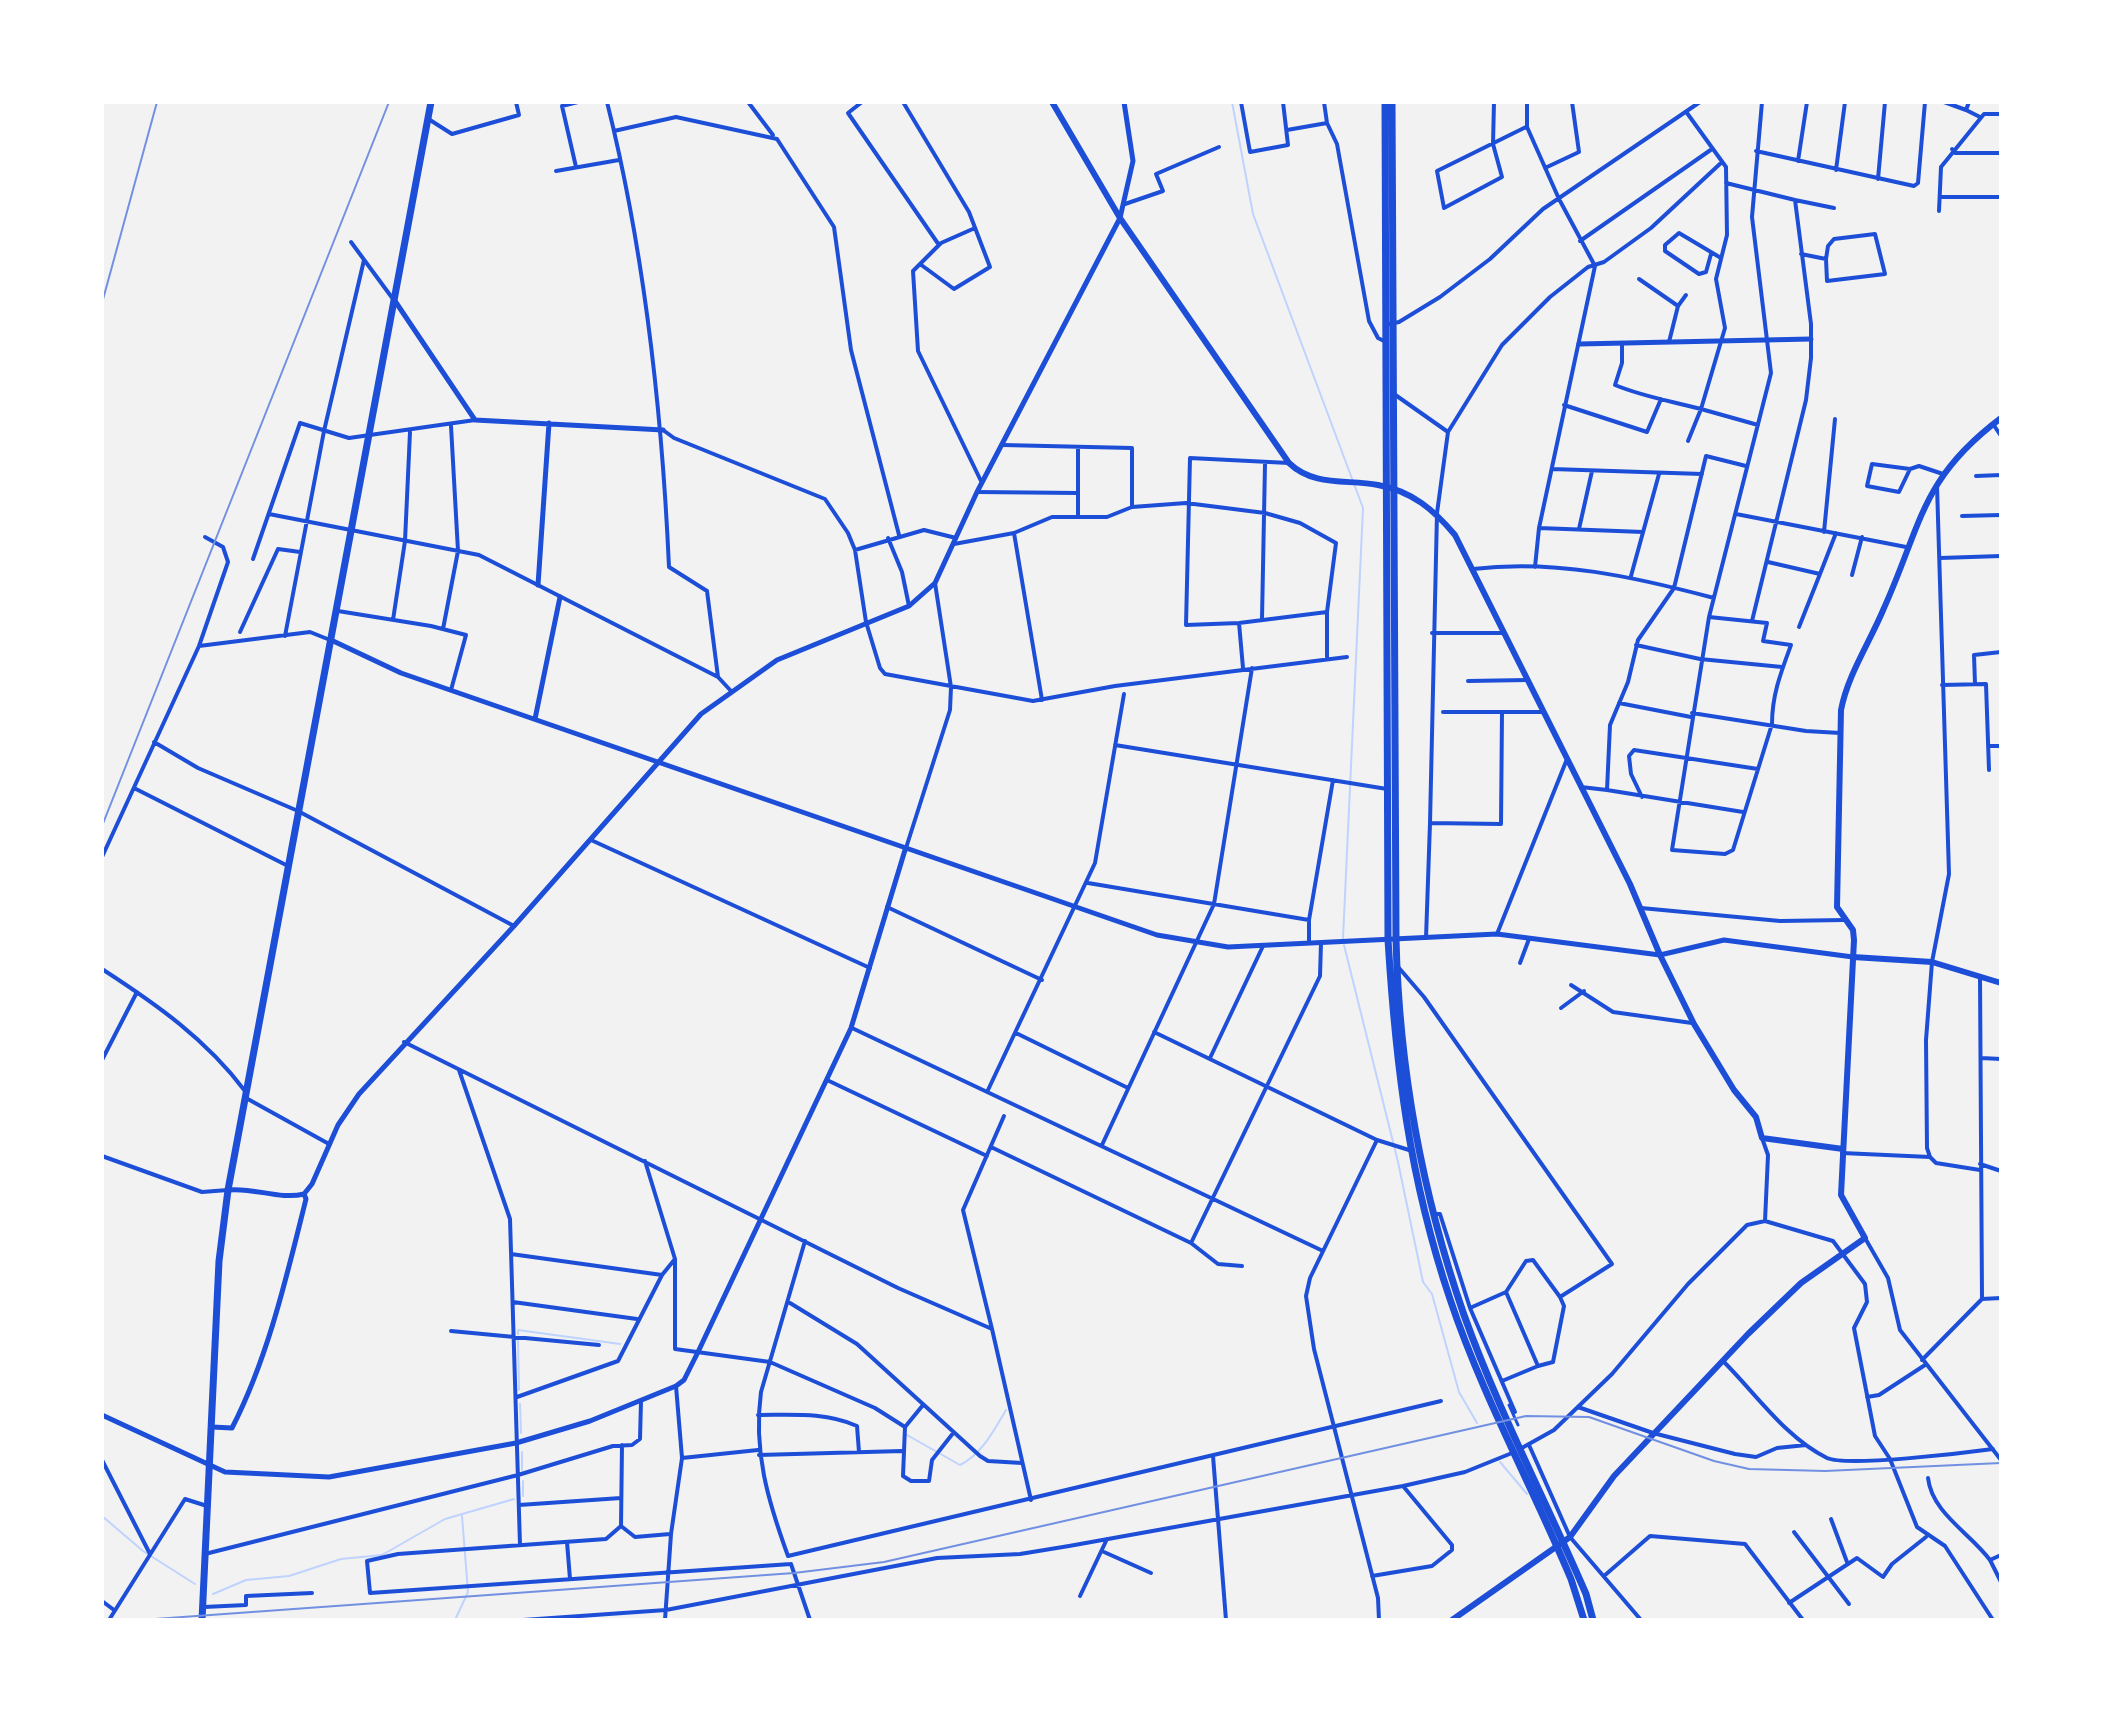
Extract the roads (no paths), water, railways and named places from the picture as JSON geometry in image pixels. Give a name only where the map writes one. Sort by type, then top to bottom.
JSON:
[{"type":"main road","points":[[202,1620],[219,1261],[228,1190],[431,102]]},
{"type":"main road","points":[[1052,102],[1120,218],[1289,463],[1313,478],[1390,488],[1413,496],[1437,513],[1455,535],[1641,908],[1694,1024],[1734,1090],[1756,1117],[1762,1138],[1843,1151]]},
{"type":"main road","points":[[1385,102],[1389,325],[1394,395],[1387,789],[1395,1046],[1409,1150],[1428,1227],[1462,1320],[1531,1480],[1564,1542],[1593,1620]]},
{"type":"main road","points":[[1392,102],[1389,325],[1386,342],[1390,488],[1392,939],[1403,1049],[1418,1150],[1462,1320]]},
{"type":"main road","points":[[1452,1620],[1564,1542],[1614,1476],[1786,1296],[1843,1251],[1865,1238],[1841,1195],[1853,957],[1853,930],[1837,907],[1843,697],[1886,604],[1906,547],[1937,480],[2001,418]]},
{"type":"main road","points":[[1853,957],[1932,962],[2001,983]]},
{"type":"main road","points":[[1564,1542],[1584,1620]]},
{"type":"street","points":[[427,119],[452,134],[519,115],[516,102]]},
{"type":"street","points":[[576,167],[562,106],[578,102]]},
{"type":"street","points":[[607,102],[663,430],[669,567],[707,591],[718,677]]},
{"type":"street","points":[[748,102],[775,137],[834,227],[851,350],[899,535]]},
{"type":"street","points":[[862,102],[848,113],[939,245]]},
{"type":"street","points":[[903,102],[975,228],[990,267],[954,289],[920,264]]},
{"type":"street","points":[[102,1156],[202,1192],[247,1188],[291,1196],[304,1194],[359,1094],[514,926],[701,714],[790,653],[909,606],[935,583],[977,492],[1120,218],[1133,161],[1124,102]]},
{"type":"street","points":[[1241,102],[1250,152],[1288,145],[1283,102]]},
{"type":"street","points":[[1324,102],[1327,123],[1337,144],[1369,321],[1378,338],[1386,342]]},
{"type":"street","points":[[1494,102],[1493,144],[1502,177],[1444,208],[1437,171],[1493,144],[1527,127]]},
{"type":"street","points":[[1527,102],[1527,127],[1559,199],[1595,266],[1539,528],[1535,567]]},
{"type":"street","points":[[1545,168],[1579,152],[1572,102]]},
{"type":"street","points":[[1389,325],[1440,297],[1490,259],[1559,199],[1700,102]]},
{"type":"street","points":[[1709,617],[1767,623],[1763,641],[1791,645],[1772,702],[1772,724],[1733,850],[1725,854],[1672,850],[1700,659],[1709,617],[1771,373],[1770,339],[1752,217],[1751,190],[1762,102]]},
{"type":"street","points":[[1798,161],[1807,102]]},
{"type":"street","points":[[1836,170],[1845,102]]},
{"type":"street","points":[[1878,179],[1885,102]]},
{"type":"street","points":[[1756,151],[1908,186],[1918,183],[1925,102]]},
{"type":"street","points":[[1944,102],[1980,117]]},
{"type":"street","points":[[1966,110],[1969,102]]},
{"type":"street","points":[[1687,112],[1726,167],[1727,235],[1716,279],[1725,328],[1688,441]]},
{"type":"street","points":[[1939,211],[1941,167],[1952,149],[1984,114],[2001,114]]},
{"type":"street","points":[[614,131],[676,117],[775,137]]},
{"type":"street","points":[[1287,130],[1327,123]]},
{"type":"street","points":[[1125,204],[1163,191],[1156,174],[1219,147]]},
{"type":"street","points":[[1580,241],[1712,149]]},
{"type":"street","points":[[1952,149],[1955,153],[2001,153]]},
{"type":"street","points":[[556,171],[619,160]]},
{"type":"street","points":[[1426,938],[1437,513],[1448,432],[1502,345],[1550,297],[1588,267],[1595,266],[1659,222],[1722,162]]},
{"type":"street","points":[[1726,183],[1834,208]]},
{"type":"street","points":[[1942,197],[2001,197]]},
{"type":"street","points":[[1752,621],[1806,400],[1811,339],[1795,200]]},
{"type":"street","points":[[975,228],[939,245],[913,271],[918,351],[982,483]]},
{"type":"street","points":[[1711,254],[1706,272],[1699,274],[1665,251],[1665,245],[1673,234],[1679,233],[1721,258]]},
{"type":"street","points":[[1875,234],[1885,274],[1827,281],[1826,259],[1828,246],[1834,239],[1875,234]]},
{"type":"street","points":[[351,242],[475,420]]},
{"type":"street","points":[[1801,254],[1826,259]]},
{"type":"street","points":[[285,636],[324,431],[364,260]]},
{"type":"street","points":[[1639,279],[1678,306]]},
{"type":"street","points":[[1669,342],[1678,306],[1686,295]]},
{"type":"street","points":[[1579,344],[1811,339]]},
{"type":"street","points":[[1622,343],[1622,363],[1615,385],[1647,399],[1661,399],[1758,425]]},
{"type":"street","points":[[1386,388],[1448,432]]},
{"type":"street","points":[[1564,405],[1647,432],[1661,399]]},
{"type":"street","points":[[1824,532],[1835,419]]},
{"type":"street","points":[[253,559],[300,423],[349,438],[451,426],[475,420],[663,430],[674,438],[819,494],[841,521],[855,550],[866,622],[880,668],[885,674],[1042,700],[1243,668],[1347,657]]},
{"type":"street","points":[[538,585],[549,423]]},
{"type":"street","points":[[1993,424],[2001,436]]},
{"type":"street","points":[[443,629],[458,551],[451,426]]},
{"type":"street","points":[[393,620],[405,541],[410,431]]},
{"type":"street","points":[[1003,445],[1132,448],[1132,507]]},
{"type":"street","points":[[1078,449],[1078,517]]},
{"type":"street","points":[[1607,790],[1608,735],[1636,645],[1674,588],[1706,456],[1747,466]]},
{"type":"street","points":[[1289,463],[1190,458],[1186,625],[1239,623],[1327,612]]},
{"type":"street","points":[[1262,619],[1265,464]]},
{"type":"street","points":[[1910,469],[1899,492],[1867,486],[1872,464],[1910,469],[1919,466],[1943,474]]},
{"type":"street","points":[[1551,469],[1702,474]]},
{"type":"street","points":[[1579,529],[1592,471]]},
{"type":"street","points":[[1631,576],[1659,474]]},
{"type":"street","points":[[1976,476],[2001,475]]},
{"type":"street","points":[[1937,480],[1949,874],[1932,962],[1926,1040],[1927,1148],[1936,1163],[2001,1171]]},
{"type":"street","points":[[977,492],[1078,493]]},
{"type":"street","points":[[855,550],[924,530],[955,541],[1014,533],[1052,517],[1107,517],[1132,507],[1189,504],[1265,513],[1300,523],[1336,543],[1327,612],[1327,657]]},
{"type":"street","points":[[269,514],[479,555],[718,677],[731,691]]},
{"type":"street","points":[[1736,514],[1906,547]]},
{"type":"street","points":[[1962,516],[2001,515]]},
{"type":"street","points":[[1539,528],[1643,532]]},
{"type":"street","points":[[1014,533],[1042,700]]},
{"type":"street","points":[[1799,627],[1836,533]]},
{"type":"street","points":[[102,857],[199,646],[228,562],[223,547],[205,537]]},
{"type":"street","points":[[1852,575],[1862,537]]},
{"type":"street","points":[[888,538],[902,572],[909,606]]},
{"type":"street","points":[[240,632],[278,549],[301,552]]},
{"type":"street","points":[[1940,558],[2001,556]]},
{"type":"street","points":[[1767,561],[1820,574]]},
{"type":"street","points":[[1473,569],[1535,567],[1631,576],[1714,598]]},
{"type":"street","points":[[102,1415],[225,1472],[329,1477],[516,1443],[641,1401],[684,1380],[851,1028],[870,968],[950,710],[951,687],[935,583]]},
{"type":"street","points":[[535,719],[560,597]]},
{"type":"street","points":[[336,611],[466,635],[451,690]]},
{"type":"street","points":[[1239,623],[1243,668]]},
{"type":"street","points":[[199,646],[310,632],[401,673],[905,850],[1157,935],[1198,944],[1263,946],[1497,934],[1660,955],[1724,940],[1853,957]]},
{"type":"street","points":[[1432,633],[1504,633]]},
{"type":"street","points":[[1636,645],[1700,659],[1782,667]]},
{"type":"street","points":[[1975,684],[1974,655],[2001,652]]},
{"type":"street","points":[[1102,1145],[1214,904],[1252,668]]},
{"type":"street","points":[[1468,681],[1527,680]]},
{"type":"street","points":[[1942,685],[1986,684],[1989,770]]},
{"type":"street","points":[[988,1090],[1095,863],[1124,694]]},
{"type":"street","points":[[1619,703],[1806,731],[1840,733]]},
{"type":"street","points":[[1443,712],[1543,712]]},
{"type":"street","points":[[1430,823],[1501,824],[1502,712]]},
{"type":"street","points":[[154,742],[198,768],[298,811],[514,926]]},
{"type":"street","points":[[1115,745],[1387,789]]},
{"type":"street","points":[[1988,746],[2001,746]]},
{"type":"street","points":[[1642,797],[1631,774],[1629,756],[1634,750],[1758,769]]},
{"type":"street","points":[[1497,934],[1567,759]]},
{"type":"street","points":[[1309,943],[1309,920],[1333,779]]},
{"type":"street","points":[[1581,787],[1744,813]]},
{"type":"street","points":[[134,788],[288,866]]},
{"type":"street","points":[[591,840],[870,968]]},
{"type":"street","points":[[1088,883],[1309,920]]},
{"type":"street","points":[[887,907],[1042,980]]},
{"type":"street","points":[[1641,908],[1780,921],[1844,920]]},
{"type":"street","points":[[1520,963],[1529,939]]},
{"type":"street","points":[[1191,1243],[1320,976],[1321,943]]},
{"type":"street","points":[[1210,1058],[1263,946]]},
{"type":"street","points":[[1397,967],[1405,971],[1424,997],[1612,1264],[1560,1297]]},
{"type":"street","points":[[102,969],[201,1040],[244,1094],[329,1144]]},
{"type":"street","points":[[1980,977],[1982,1299]]},
{"type":"street","points":[[1571,985],[1613,1012],[1694,1024]]},
{"type":"street","points":[[1561,1008],[1584,991]]},
{"type":"street","points":[[102,1060],[137,992]]},
{"type":"street","points":[[851,1028],[988,1090],[1323,1251]]},
{"type":"street","points":[[1154,1032],[1267,1084],[1377,1140],[1409,1150]]},
{"type":"street","points":[[1016,1033],[1128,1088]]},
{"type":"street","points":[[404,1042],[805,1241],[992,1329]]},
{"type":"street","points":[[1981,1058],[2001,1059]]},
{"type":"street","points":[[459,1070],[510,1219],[520,1545]]},
{"type":"street","points":[[827,1080],[987,1156]]},
{"type":"street","points":[[1004,1116],[963,1210],[1031,1500]]},
{"type":"street","points":[[1762,1138],[1768,1155],[1765,1221]]},
{"type":"street","points":[[1377,1140],[1323,1251],[1306,1296],[1309,1324],[1372,1576],[1379,1620]]},
{"type":"street","points":[[991,1147],[1191,1243],[1218,1264],[1242,1266]]},
{"type":"street","points":[[1843,1151],[1930,1157]]},
{"type":"street","points":[[645,1161],[675,1259],[675,1349],[770,1362],[875,1408],[905,1427]]},
{"type":"street","points":[[212,1427],[232,1428],[248,1395],[298,1232],[306,1199],[304,1194]]},
{"type":"street","points":[[1433,1214],[1440,1214],[1470,1308],[1515,1412]]},
{"type":"street","points":[[523,1620],[666,1610],[799,1587],[937,1558],[1020,1554],[1403,1486],[1465,1472],[1528,1445],[1554,1430],[1612,1374],[1731,1237],[1747,1225],[1765,1221],[1833,1241],[1865,1284],[1867,1302],[1854,1328],[1875,1436],[1890,1459],[1917,1527],[1926,1537],[1945,1546],[1993,1620]]},
{"type":"street","points":[[1865,1238],[1888,1278],[1900,1330],[2001,1460]]},
{"type":"street","points":[[805,1241],[758,1415],[758,1453],[810,1620]]},
{"type":"street","points":[[511,1254],[662,1275]]},
{"type":"street","points":[[517,1398],[618,1361],[637,1319],[662,1275],[675,1259]]},
{"type":"street","points":[[1470,1308],[1506,1292],[1526,1261],[1533,1260],[1564,1306],[1553,1362],[1502,1381]]},
{"type":"street","points":[[1506,1292],[1538,1366]]},
{"type":"street","points":[[1867,1397],[1879,1395],[1923,1362],[1982,1299],[2001,1298]]},
{"type":"street","points":[[513,1302],[637,1319]]},
{"type":"street","points":[[790,1303],[857,1344],[988,1461],[1022,1463]]},
{"type":"street","points":[[451,1331],[599,1345]]},
{"type":"street","points":[[1724,1362],[1806,1445],[1831,1460],[1890,1459],[1993,1449]]},
{"type":"street","points":[[665,1620],[671,1534],[682,1458],[676,1386]]},
{"type":"street","points":[[205,1554],[518,1475],[622,1445],[632,1445],[640,1439],[641,1401]]},
{"type":"street","points":[[788,1556],[1441,1401]]},
{"type":"street","points":[[923,1405],[905,1427],[903,1476],[911,1481],[929,1481],[932,1460],[954,1432]]},
{"type":"street","points":[[1509,1405],[1518,1425]]},
{"type":"street","points":[[1578,1407],[1653,1433],[1756,1457],[1777,1448],[1806,1445]]},
{"type":"street","points":[[758,1415],[824,1415],[841,1419],[857,1426],[859,1452]]},
{"type":"street","points":[[622,1445],[621,1526],[606,1539],[398,1554],[367,1561],[370,1593],[791,1564]]},
{"type":"street","points":[[1528,1445],[1564,1542],[1604,1576],[1641,1620]]},
{"type":"street","points":[[682,1458],[758,1453],[902,1451]]},
{"type":"street","points":[[1213,1456],[1226,1620]]},
{"type":"street","points":[[102,1460],[150,1554]]},
{"type":"street","points":[[1928,1478],[1935,1503],[1967,1532],[1990,1560],[2001,1582]]},
{"type":"street","points":[[1372,1576],[1432,1566],[1452,1550],[1452,1545],[1403,1486]]},
{"type":"street","points":[[519,1505],[621,1498]]},
{"type":"street","points":[[109,1620],[185,1499],[208,1506]]},
{"type":"street","points":[[1831,1519],[1847,1562]]},
{"type":"street","points":[[621,1526],[635,1537],[671,1534]]},
{"type":"street","points":[[1794,1532],[1849,1604]]},
{"type":"street","points":[[1604,1576],[1650,1536],[1745,1544],[1803,1620]]},
{"type":"street","points":[[1789,1603],[1847,1562],[1862,1560],[1870,1570],[1883,1577],[1892,1564],[1926,1537]]},
{"type":"street","points":[[1080,1596],[1104,1552],[1107,1539]]},
{"type":"street","points":[[567,1542],[570,1579]]},
{"type":"street","points":[[1104,1552],[1151,1573]]},
{"type":"street","points":[[1990,1560],[2001,1555]]},
{"type":"street","points":[[202,1607],[246,1605],[246,1596],[312,1593]]},
{"type":"street","points":[[102,1601],[114,1610]]},
{"type":"waterway","points":[[1232,102],[1253,214],[1363,508],[1343,938]]},
{"type":"waterway","points":[[102,233],[103,244]]},
{"type":"waterway","points":[[1344,945],[1398,1162],[1423,1282],[1432,1294],[1459,1392],[1477,1423]]},
{"type":"waterway","points":[[518,1334],[518,1330],[620,1344]]},
{"type":"waterway","points":[[518,1341],[519,1390]]},
{"type":"waterway","points":[[520,1404],[521,1433]]},
{"type":"waterway","points":[[907,1435],[960,1465],[981,1448],[1006,1410]]},
{"type":"waterway","points":[[522,1452],[522,1470]]},
{"type":"waterway","points":[[1500,1462],[1527,1494]]},
{"type":"waterway","points":[[523,1481],[523,1496]]},
{"type":"waterway","points":[[213,1594],[246,1580],[289,1576],[341,1559],[382,1555],[445,1519],[514,1499]]},
{"type":"waterway","points":[[102,1516],[143,1551],[195,1584]]},
{"type":"waterway","points":[[455,1620],[468,1592],[462,1516]]},
{"type":"railway","points":[[102,303],[157,102]]},
{"type":"railway","points":[[102,826],[389,102]]},
{"type":"railway","points":[[141,1620],[794,1573],[884,1562],[1526,1416],[1589,1417],[1714,1461],[1749,1469],[1825,1471],[2001,1463]]}]
